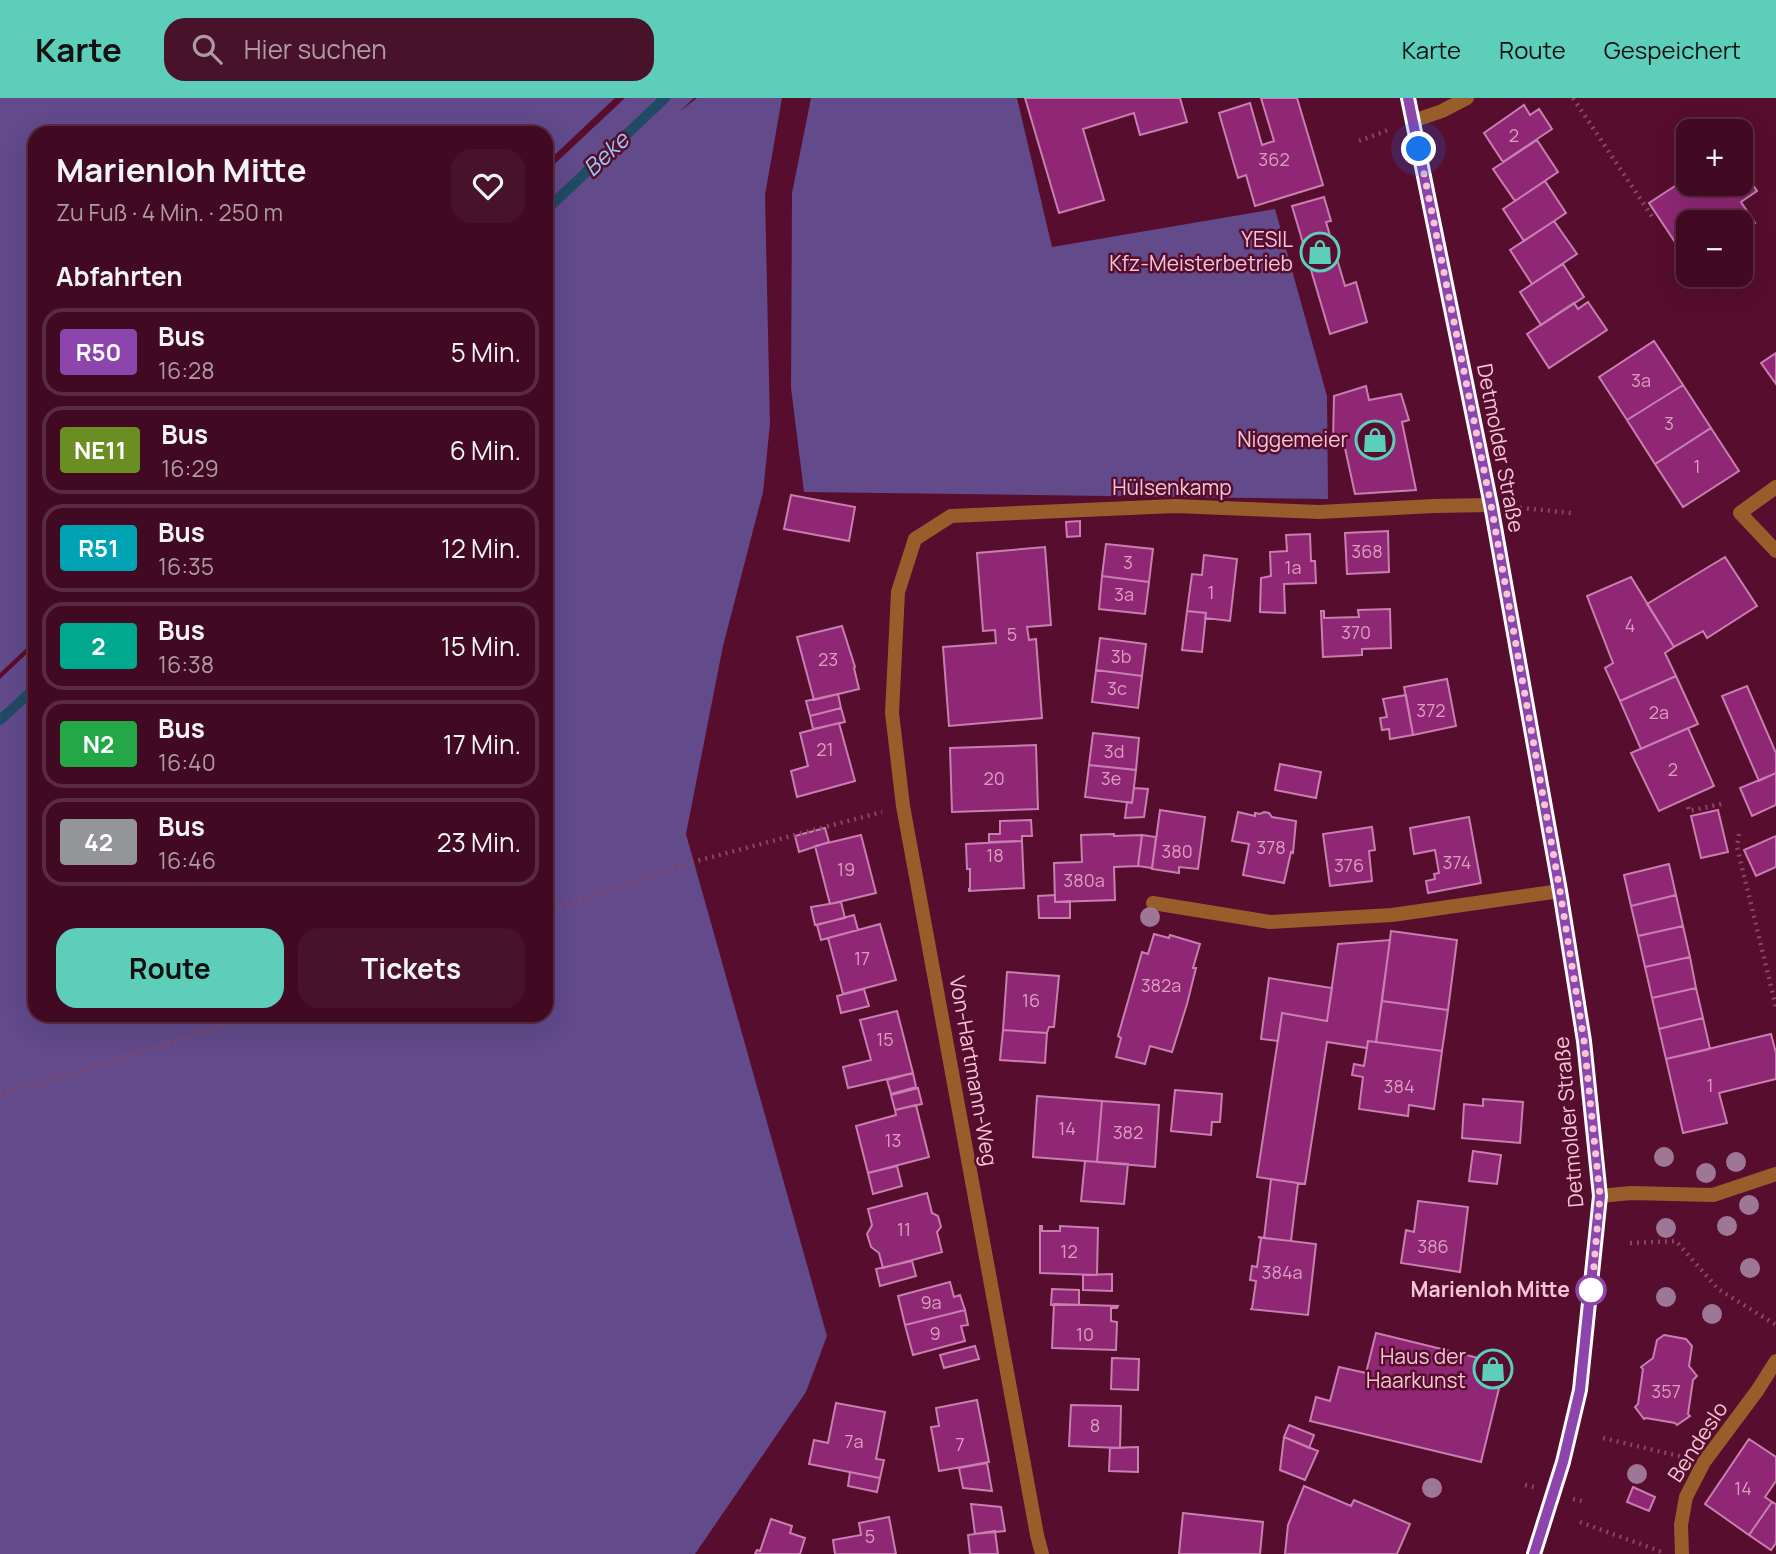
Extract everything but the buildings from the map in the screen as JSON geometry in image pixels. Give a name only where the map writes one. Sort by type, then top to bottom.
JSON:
[{"type":"street","name":"Detmolder Straße","points":[[1408,98],[1491,505],[1560,891],[1584,1041],[1600,1196],[1580,1390],[1563,1462],[1534,1554]]},
{"type":"street","points":[[1413,121],[1442,111],[1467,98]]},
{"type":"street","points":[[1776,486],[1740,513],[1776,551]]},
{"type":"street","name":"Hülsenkamp","points":[[898,592],[915,539],[951,516],[1175,506],[1319,512],[1491,505]]},
{"type":"street","name":"Von-Hartmann-Weg","points":[[898,592],[892,713],[903,806],[1042,1554]]},
{"type":"street","points":[[1153,903],[1270,922],[1392,915],[1560,891]]},
{"type":"street","points":[[1600,1196],[1631,1193],[1713,1195],[1776,1174]]},
{"type":"street","name":"Bendeslo","points":[[1682,1554],[1681,1525],[1686,1497],[1704,1462],[1776,1361]]},
{"type":"path","points":[[1573,98],[1653,218]]},
{"type":"path","points":[[1359,141],[1413,121]]},
{"type":"path","points":[[1491,505],[1571,513]]},
{"type":"path","points":[[1688,807],[1689,811],[1726,803]]},
{"type":"path","points":[[553,910],[674,867],[903,806]]},
{"type":"path","points":[[1739,834],[1737,847],[1776,1007]]},
{"type":"path","points":[[0,1095],[231,1022]]},
{"type":"path","points":[[1630,1243],[1676,1241],[1718,1289],[1776,1325]]},
{"type":"path","points":[[1603,1438],[1704,1462]]},
{"type":"path","points":[[1580,1522],[1649,1551],[1666,1554]]},
{"type":"shaded area","points":[[0,98],[615,98],[553,156],[553,126],[28,126],[28,647],[0,673]]},
{"type":"shaded area","points":[[625,98],[694,98],[679,112],[697,98],[782,98],[765,195],[770,424],[763,492],[723,646],[686,834],[827,1336],[806,1392],[695,1554],[0,1554],[0,679],[28,653],[28,1022],[553,1022],[553,165]]},
{"type":"shaded area","points":[[811,98],[1017,98],[1052,247],[1275,209],[1327,396],[1328,499],[804,492],[791,388],[792,193]]},
{"type":"waterway","name":"Beke","points":[[553,203],[665,98]]},
{"type":"waterway","name":"Beke","points":[[0,720],[28,694]]},
{"type":"bus line","name":"R50","points":[[1408,98],[1491,505],[1560,891],[1584,1041],[1600,1196],[1580,1390],[1563,1462],[1534,1554]]},
{"type":"place","name":"YESIL Kfz-Meisterbetrieb","points":[[1320,252]]},
{"type":"place","name":"Niggemeier","points":[[1375,440]]},
{"type":"place","name":"Marienloh Mitte","points":[[1591,1290]]},
{"type":"place","name":"Haus der Haarkunst","points":[[1493,1369]]},
{"type":"route","points":[[1419,149],[1491,505],[1584,1041],[1600,1196],[1591,1299],[1591,1290]]}]
